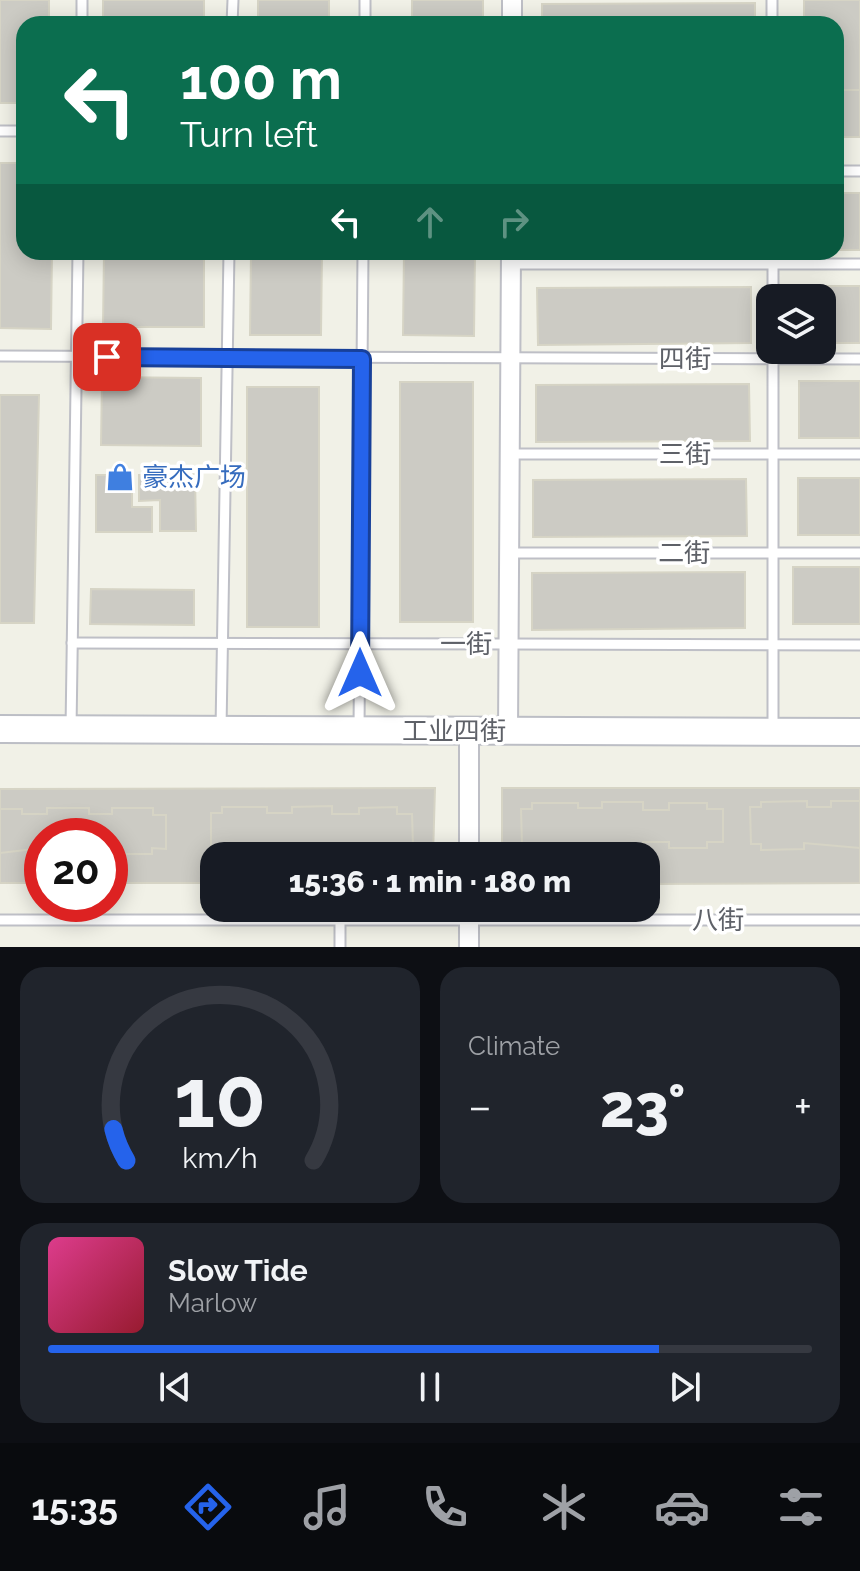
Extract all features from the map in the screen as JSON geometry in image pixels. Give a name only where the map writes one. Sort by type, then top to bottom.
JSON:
[{"type":"street","points":[[508,731],[511,260]]},
{"type":"street","name":"工业四街","points":[[0,729],[860,732]]},
{"type":"street","points":[[469,730],[469,842]]},
{"type":"street","points":[[469,922],[469,947]]},
{"type":"lane","points":[[71,730],[78,260]]},
{"type":"lane","points":[[221,730],[229,260]]},
{"type":"lane","points":[[359,730],[363,260]]},
{"type":"lane","points":[[598,260],[860,264]]},
{"type":"lane","points":[[773,260],[773,284]]},
{"type":"lane","name":"四街","points":[[0,356],[510,360],[756,355]]},
{"type":"lane","name":"四街","points":[[836,358],[860,359]]},
{"type":"lane","points":[[773,364],[773,731]]},
{"type":"lane","name":"三街","points":[[509,454],[860,454]]},
{"type":"lane","name":"二街","points":[[509,553],[860,553]]},
{"type":"lane","name":"一街","points":[[72,643],[860,645]]},
{"type":"lane","name":"八街","points":[[660,917],[860,920]]},
{"type":"lane","name":"八街","points":[[0,920],[200,920]]},
{"type":"lane","points":[[340,922],[340,947]]},
{"type":"building","points":[[0,0],[49,0],[49,16],[16,16],[16,103],[0,103]]},
{"type":"building","points":[[103,0],[204,0],[204,16],[103,16]]},
{"type":"building","points":[[258,0],[329,0],[329,16],[258,16]]},
{"type":"building","points":[[412,0],[483,0],[483,16],[412,16]]},
{"type":"building","points":[[804,0],[860,0],[860,137],[844,137],[844,16],[804,16]]},
{"type":"building","points":[[755,3],[755,16],[542,16],[542,4]]},
{"type":"building","points":[[844,90],[860,90],[860,137],[844,137]]},
{"type":"building","points":[[0,163],[16,163],[16,260],[52,260],[51,329],[0,328]]},
{"type":"building","points":[[844,193],[860,193],[860,250],[844,250]]},
{"type":"building","points":[[104,260],[204,260],[204,327],[103,327]]},
{"type":"building","points":[[251,260],[322,260],[321,335],[250,335]]},
{"type":"building","points":[[404,260],[475,260],[474,336],[403,335]]},
{"type":"building","points":[[836,286],[860,286],[860,343],[836,343]]},
{"type":"building","points":[[751,287],[751,343],[538,345],[537,288]]},
{"type":"building","points":[[102,377],[201,378],[201,446],[101,445]]},
{"type":"building","points":[[799,381],[860,381],[860,438],[799,438]]},
{"type":"building","points":[[400,382],[473,382],[473,622],[400,622]]},
{"type":"building","points":[[749,384],[750,441],[536,442],[536,385]]},
{"type":"building","points":[[247,387],[319,387],[319,627],[247,627]]},
{"type":"building","points":[[0,395],[39,395],[34,623],[0,623]]},
{"type":"building","points":[[195,474],[196,531],[160,531],[160,500],[139,501],[139,475]]},
{"type":"building","points":[[96,475],[132,475],[132,507],[152,507],[152,532],[96,532]]},
{"type":"building","points":[[798,478],[860,478],[860,535],[798,535]]},
{"type":"building","points":[[746,479],[747,536],[533,537],[533,480]]},
{"type":"building","points":[[793,567],[860,567],[860,624],[793,624]]},
{"type":"building","points":[[745,572],[745,628],[532,630],[532,573]]},
{"type":"building","points":[[91,589],[194,590],[194,625],[90,624]]},
{"type":"building","points":[[435,788],[433,842],[200,842],[200,883],[128,883],[128,818],[24,818],[24,883],[0,883],[0,789]]},
{"type":"building","points":[[502,788],[860,788],[860,883],[660,884],[660,842],[502,842]]},
{"type":"building","points":[[807,801],[807,807],[831,807],[831,801],[860,801],[860,848],[804,843],[804,849],[761,850],[761,844],[751,844],[750,807],[761,807],[761,802]]},
{"type":"building","points":[[602,802],[643,802],[643,810],[669,810],[669,803],[707,803],[707,809],[723,809],[723,842],[707,842],[707,848],[669,848],[669,842],[522,842],[521,809],[532,809],[532,803],[578,803],[578,808],[602,808]]},
{"type":"building","points":[[332,806],[332,814],[359,814],[359,808],[397,807],[397,814],[412,814],[413,842],[211,842],[211,813],[222,813],[222,807],[267,807],[267,813],[292,813],[292,807]]},
{"type":"building","points":[[47,808],[89,808],[89,814],[112,814],[112,808],[153,808],[153,815],[166,815],[166,849],[152,848],[152,854],[128,854],[128,818],[24,818],[24,850],[0,853],[0,809],[22,809],[22,814],[47,814]]},
{"type":"place","name":"豪杰广场","points":[[120,477]]},
{"type":"route","points":[[107,357],[362,359],[360,673]]}]
